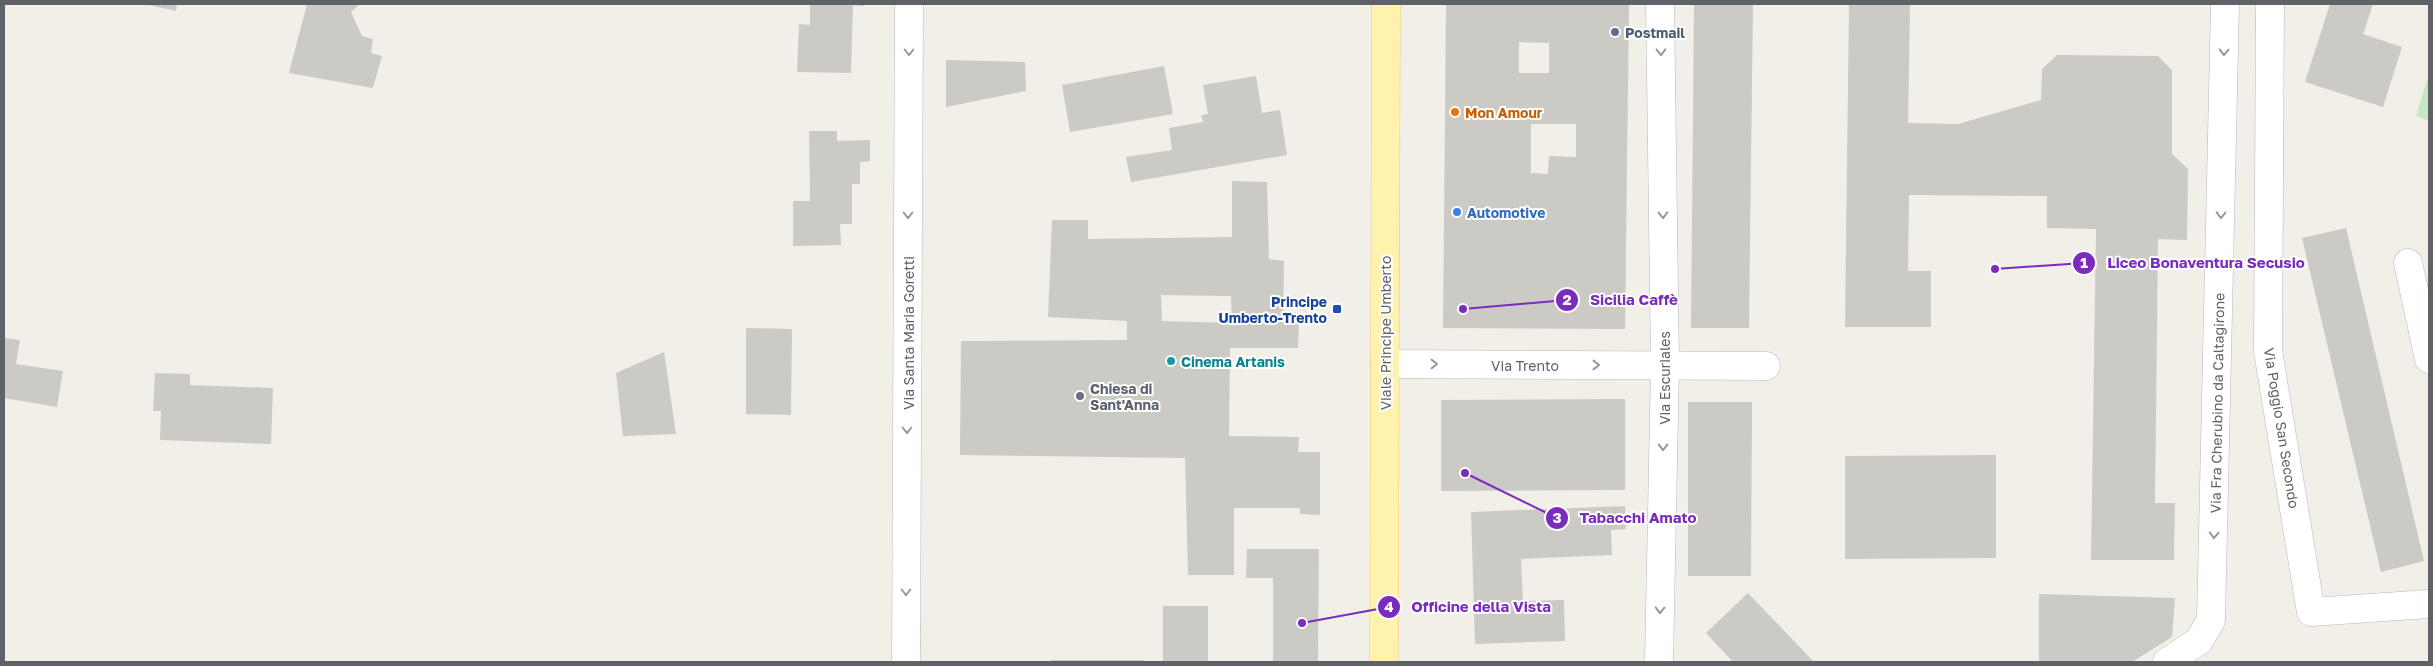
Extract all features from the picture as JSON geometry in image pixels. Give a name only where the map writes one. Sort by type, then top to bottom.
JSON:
[{"type":"main road","name":"Viale Principe Umberto","points":[[1384,662],[1386,4]]},
{"type":"street","name":"Via Santa Maria Goretti","points":[[906,662],[909,4]]},
{"type":"street","name":"Via Escuriales","points":[[1659,662],[1665,365],[1660,4]]},
{"type":"street","name":"Via Fra Cherubino da Caltagirone","points":[[2167,662],[2199,641],[2211,620],[2225,4]]},
{"type":"street","name":"Via Poggio San Secondo","points":[[2270,4],[2268,351],[2311,612],[2429,604]]},
{"type":"street","points":[[2408,262],[2429,359]]},
{"type":"street","name":"Via Trento","points":[[1385,364],[1766,366]]},
{"type":"green space","points":[[2429,74],[2429,121],[2416,116]]},
{"type":"building","points":[[144,4],[177,4],[176,11]]},
{"type":"building","points":[[307,4],[360,4],[351,12],[362,36],[373,39],[371,53],[382,56],[373,88],[289,73]]},
{"type":"building","points":[[810,4],[864,4],[864,6],[853,5],[851,73],[797,72],[799,24],[810,25]]},
{"type":"building","points":[[1446,4],[1629,4],[1625,329],[1443,328]],"holes":[[[1519,42],[1549,43],[1549,73],[1519,73]],[[1531,124],[1576,124],[1576,157],[1549,156],[1548,174],[1531,173]]]},
{"type":"building","points":[[1694,4],[1753,4],[1749,328],[1691,328]]},
{"type":"building","points":[[1849,4],[1910,4],[1908,123],[1958,124],[2041,100],[2042,69],[2057,55],[2158,56],[2172,70],[2172,154],[2188,169],[2187,240],[2158,239],[2155,503],[2175,503],[2174,560],[2091,560],[2096,229],[2047,228],[2047,196],[1909,195],[1908,271],[1931,271],[1931,327],[1845,327]]},
{"type":"building","points":[[2330,4],[2373,4],[2363,34],[2402,47],[2383,107],[2305,82]]},
{"type":"building","points":[[946,60],[1025,62],[1026,91],[946,107]]},
{"type":"building","points":[[1164,66],[1173,114],[1070,132],[1062,85]]},
{"type":"building","points":[[1256,76],[1262,113],[1280,110],[1287,155],[1131,182],[1126,157],[1172,150],[1169,128],[1203,122],[1201,115],[1208,114],[1203,85]]},
{"type":"building","points":[[809,131],[837,131],[837,141],[870,140],[870,161],[860,162],[860,184],[852,184],[852,224],[840,224],[841,245],[793,246],[793,201],[810,201]]},
{"type":"building","points":[[1232,181],[1267,182],[1269,259],[1284,261],[1283,323],[1299,323],[1298,348],[1230,348],[1229,436],[1299,437],[1298,452],[1320,452],[1320,515],[1300,514],[1300,508],[1234,508],[1234,575],[1188,575],[1185,458],[960,455],[961,341],[1127,340],[1127,321],[1048,317],[1052,220],[1088,220],[1088,239],[1232,237]],"holes":[[[1161,295],[1231,296],[1232,323],[1162,321]]]},
{"type":"building","points":[[2346,228],[2424,561],[2381,572],[2302,238]]},
{"type":"building","points":[[746,328],[792,329],[791,415],[746,414]]},
{"type":"building","points":[[4,338],[20,340],[16,364],[63,371],[57,407],[4,398]]},
{"type":"building","points":[[664,352],[676,434],[623,436],[616,373]]},
{"type":"building","points":[[155,373],[190,374],[190,385],[273,388],[271,444],[160,440],[161,411],[153,411]]},
{"type":"building","points":[[1625,399],[1625,490],[1441,491],[1441,400]]},
{"type":"building","points":[[1688,402],[1752,402],[1751,576],[1688,576]]},
{"type":"building","points":[[1996,455],[1996,558],[1845,559],[1845,456]]},
{"type":"building","points":[[1625,506],[1626,529],[1611,530],[1612,555],[1521,559],[1523,601],[1564,600],[1565,641],[1475,644],[1471,512]]},
{"type":"building","points":[[1247,549],[1319,549],[1318,662],[1273,662],[1273,578],[1246,578]]},
{"type":"building","points":[[1748,593],[1814,662],[1733,662],[1706,633]]},
{"type":"building","points":[[2039,594],[2175,598],[2172,637],[2132,662],[2039,662]]},
{"type":"building","points":[[1163,606],[1208,606],[1208,662],[1163,662]]},
{"type":"building","points":[[1051,660],[1144,660],[1144,662],[1051,662]]},
{"type":"place","name":"Postmail","points":[[1615,32]]},
{"type":"place","name":"Mon Amour","points":[[1455,112]]},
{"type":"place","name":"Automotive","points":[[1457,212]]},
{"type":"place","name":"Liceo Bonaventura Secusio","points":[[1995,269]]},
{"type":"place","name":"Principe Umberto-Trento","points":[[1337,309]]},
{"type":"place","name":"Sicilia Caffè","points":[[1463,309]]},
{"type":"place","name":"Cinema Artanis","points":[[1171,361]]},
{"type":"place","name":"Chiesa di Sant'Anna","points":[[1080,396]]},
{"type":"place","name":"Tabacchi Amato","points":[[1465,473]]},
{"type":"place","name":"Officine della Vista","points":[[1302,623]]}]
